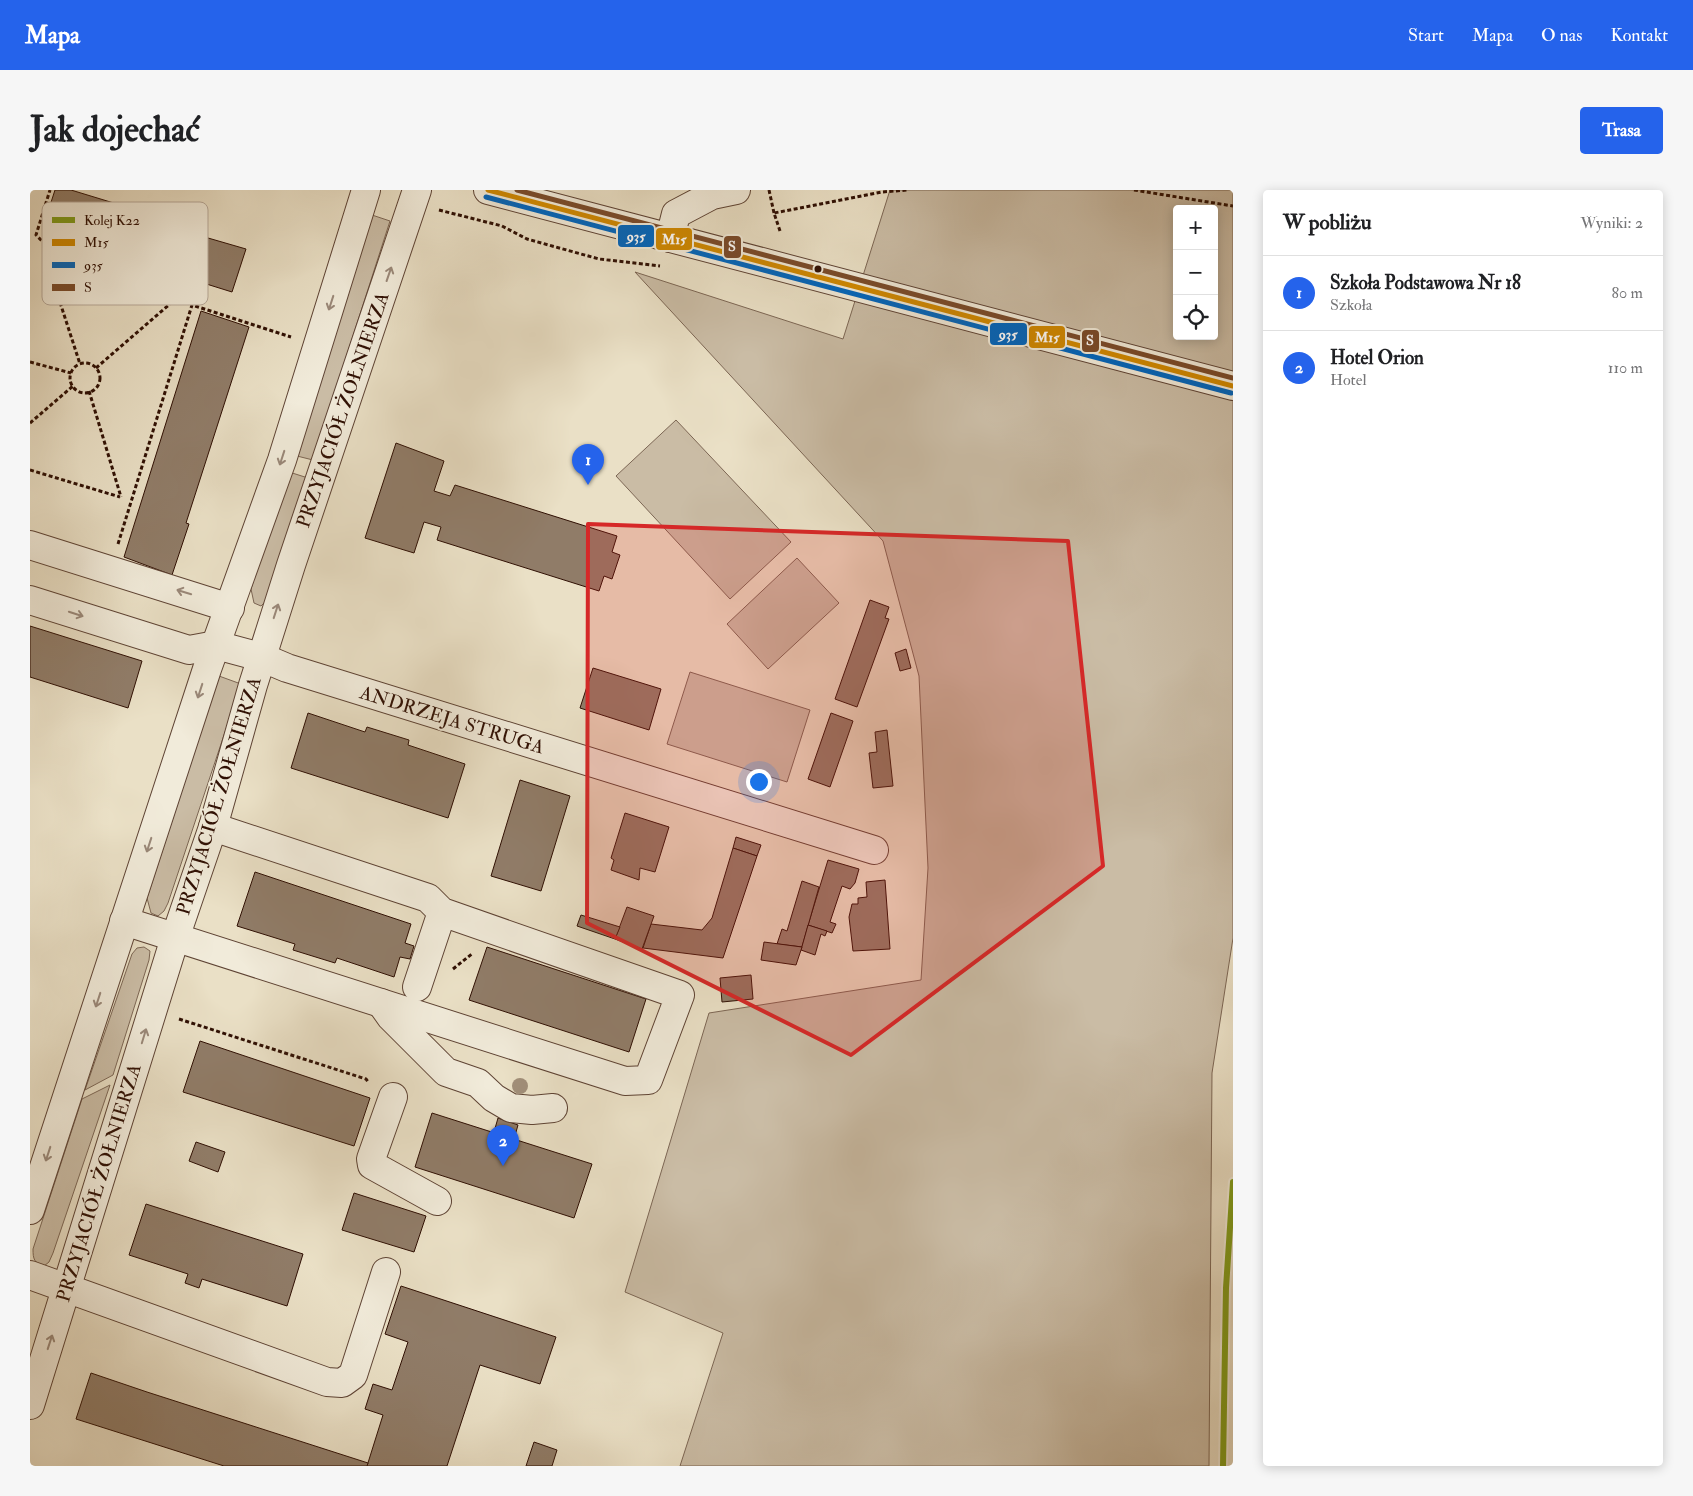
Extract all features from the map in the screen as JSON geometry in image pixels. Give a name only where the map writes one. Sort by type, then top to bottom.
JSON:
[{"type":"street","points":[[30,1210],[216,645],[282,460],[366,190]]},
{"type":"street","name":"PRZYJACIÓŁ ŻOŁNIERZA","points":[[30,1405],[174,938],[213,827],[261,657],[416,190]]},
{"type":"street","points":[[488,190],[807,276],[1233,386]]},
{"type":"street","points":[[670,238],[676,214],[712,195],[736,190]]},
{"type":"street","points":[[30,545],[230,608]]},
{"type":"street","name":"ANDRZEJA STRUGA","points":[[30,600],[189,650],[216,645],[261,657],[296,671],[874,850]]},
{"type":"street","points":[[124,920],[174,938],[625,1082],[648,1080],[680,994],[442,912],[428,898],[213,827]]},
{"type":"street","points":[[417,987],[442,912]]},
{"type":"street","points":[[381,1003],[391,1018],[446,1072],[478,1083],[494,1098],[514,1109],[553,1108]]},
{"type":"street","points":[[393,1098],[371,1159],[372,1165],[437,1201]]},
{"type":"street","points":[[30,1275],[327,1382],[342,1383],[353,1375],[386,1272]]},
{"type":"path","points":[[46,202],[50,190]]},
{"type":"path","points":[[769,190],[780,231]]},
{"type":"path","points":[[774,213],[882,192],[908,190]]},
{"type":"path","points":[[1134,190],[1233,206]]},
{"type":"path","points":[[433,215],[436,208],[502,226],[527,239],[599,259],[662,266]]},
{"type":"path","points":[[42,216],[36,235],[42,241]]},
{"type":"path","points":[[61,305],[80,364]]},
{"type":"path","points":[[96,368],[169,305]]},
{"type":"path","points":[[115,552],[192,306],[294,337]]},
{"type":"path","points":[[30,362],[71,373]]},
{"type":"path","points":[[80,364],[90,364],[96,368],[99,380],[97,386],[89,392],[79,392],[73,386],[72,369],[80,364]]},
{"type":"path","points":[[30,424],[73,386]]},
{"type":"path","points":[[30,470],[121,497],[89,392]]},
{"type":"path","points":[[174,1017],[366,1079],[373,1087],[393,1098]]},
{"type":"highlighted area","points":[[588,524],[1068,541],[1103,866],[851,1055],[587,923]]},
{"type":"shaded area","points":[[890,190],[1233,190],[1233,938],[1212,1073],[1209,1466],[680,1466],[723,1333],[625,1292],[709,1013],[921,980],[928,868],[919,676],[883,541],[635,272],[843,339]]},
{"type":"shaded area","points":[[372,215],[390,221],[313,460],[293,455]]},
{"type":"shaded area","points":[[676,420],[791,542],[730,599],[616,476]]},
{"type":"shaded area","points":[[286,471],[308,478],[266,601],[261,606],[254,603],[251,589]]},
{"type":"shaded area","points":[[797,558],[839,603],[768,669],[727,624]]},
{"type":"shaded area","points":[[690,672],[810,710],[787,782],[667,744]]},
{"type":"shaded area","points":[[219,676],[241,684],[168,903],[164,911],[158,916],[151,913],[147,898]]},
{"type":"shaded area","points":[[144,947],[150,951],[149,960],[113,1075],[85,1090],[132,954],[137,948]]},
{"type":"shaded area","points":[[110,1085],[53,1253],[49,1262],[44,1266],[41,1265],[35,1260],[33,1249],[82,1099]]},
{"type":"building","points":[[55,190],[71,190],[110,202],[51,202]]},
{"type":"building","points":[[208,238],[246,249],[232,292],[208,284]]},
{"type":"building","points":[[201,311],[249,327],[186,523],[189,524],[172,575],[124,557]]},
{"type":"building","points":[[396,443],[444,461],[434,491],[450,496],[455,485],[617,536],[612,552],[620,555],[612,579],[604,576],[599,591],[437,540],[441,527],[424,522],[414,553],[365,538]]},
{"type":"building","points":[[870,600],[889,607],[885,618],[889,619],[857,707],[835,699]]},
{"type":"building","points":[[30,626],[142,661],[128,708],[30,677]]},
{"type":"building","points":[[906,649],[911,668],[900,671],[895,653]]},
{"type":"building","points":[[593,668],[661,689],[649,730],[580,708]]},
{"type":"building","points":[[308,713],[365,732],[367,727],[409,740],[408,745],[465,764],[448,818],[291,768]]},
{"type":"building","points":[[831,713],[853,721],[830,787],[808,779]]},
{"type":"building","points":[[887,730],[893,786],[873,788],[869,753],[877,752],[875,732]]},
{"type":"building","points":[[520,780],[570,796],[541,891],[491,876]]},
{"type":"building","points":[[625,813],[669,827],[655,872],[640,868],[639,880],[611,870],[614,860],[611,858]]},
{"type":"building","points":[[736,837],[761,845],[757,856],[733,848]]},
{"type":"building","points":[[733,848],[757,856],[723,958],[643,948],[651,924],[702,930],[712,918]]},
{"type":"building","points":[[828,860],[859,869],[855,883],[850,889],[842,886],[830,922],[836,924],[832,933],[808,925]]},
{"type":"building","points":[[255,872],[411,924],[405,943],[414,946],[410,959],[400,957],[394,977],[337,958],[335,963],[293,950],[295,944],[237,926]]},
{"type":"building","points":[[885,880],[890,949],[853,951],[849,917],[852,904],[858,904],[858,898],[867,897],[866,882]]},
{"type":"building","points":[[802,881],[819,887],[802,947],[777,944],[782,929],[787,931]]},
{"type":"building","points":[[627,907],[654,916],[642,949],[615,939]]},
{"type":"building","points":[[581,915],[620,927],[615,939],[577,926]]},
{"type":"building","points":[[808,925],[827,931],[825,936],[821,934],[815,955],[801,950]]},
{"type":"building","points":[[764,942],[802,947],[796,965],[761,960]]},
{"type":"building","points":[[487,947],[646,999],[629,1052],[469,1000]]},
{"type":"building","points":[[751,975],[753,999],[722,1002],[720,978]]},
{"type":"building","points":[[200,1041],[370,1098],[354,1146],[183,1092]]},
{"type":"building","points":[[432,1113],[592,1164],[574,1218],[415,1167]]},
{"type":"building","points":[[498,1118],[518,1125],[514,1139],[494,1132]]},
{"type":"building","points":[[196,1142],[225,1152],[218,1172],[189,1161]]},
{"type":"building","points":[[354,1193],[426,1216],[414,1252],[342,1230]]},
{"type":"building","points":[[146,1204],[303,1254],[287,1306],[202,1279],[199,1288],[185,1283],[188,1274],[129,1255]]},
{"type":"building","points":[[401,1286],[556,1337],[540,1384],[480,1365],[447,1466],[367,1466],[383,1415],[365,1409],[373,1384],[392,1390],[408,1342],[385,1334]]},
{"type":"building","points":[[91,1373],[368,1463],[367,1466],[224,1466],[76,1419]]},
{"type":"building","points":[[534,1442],[557,1450],[552,1466],[526,1466]]},
{"type":"rail line","name":"K22","points":[[1223,1466],[1226,1288],[1233,1182]]},
{"type":"transit line","name":"M15","points":[[488,190],[1233,386]]},
{"type":"transit line","name":"S","points":[[517,190],[1233,378]]},
{"type":"transit line","name":"935","points":[[486,197],[1231,393]]},
{"type":"place","name":"Szkoła Podstawowa Nr 18","points":[[588,485]]},
{"type":"place","name":"Hotel Orion","points":[[503,1166]]}]
